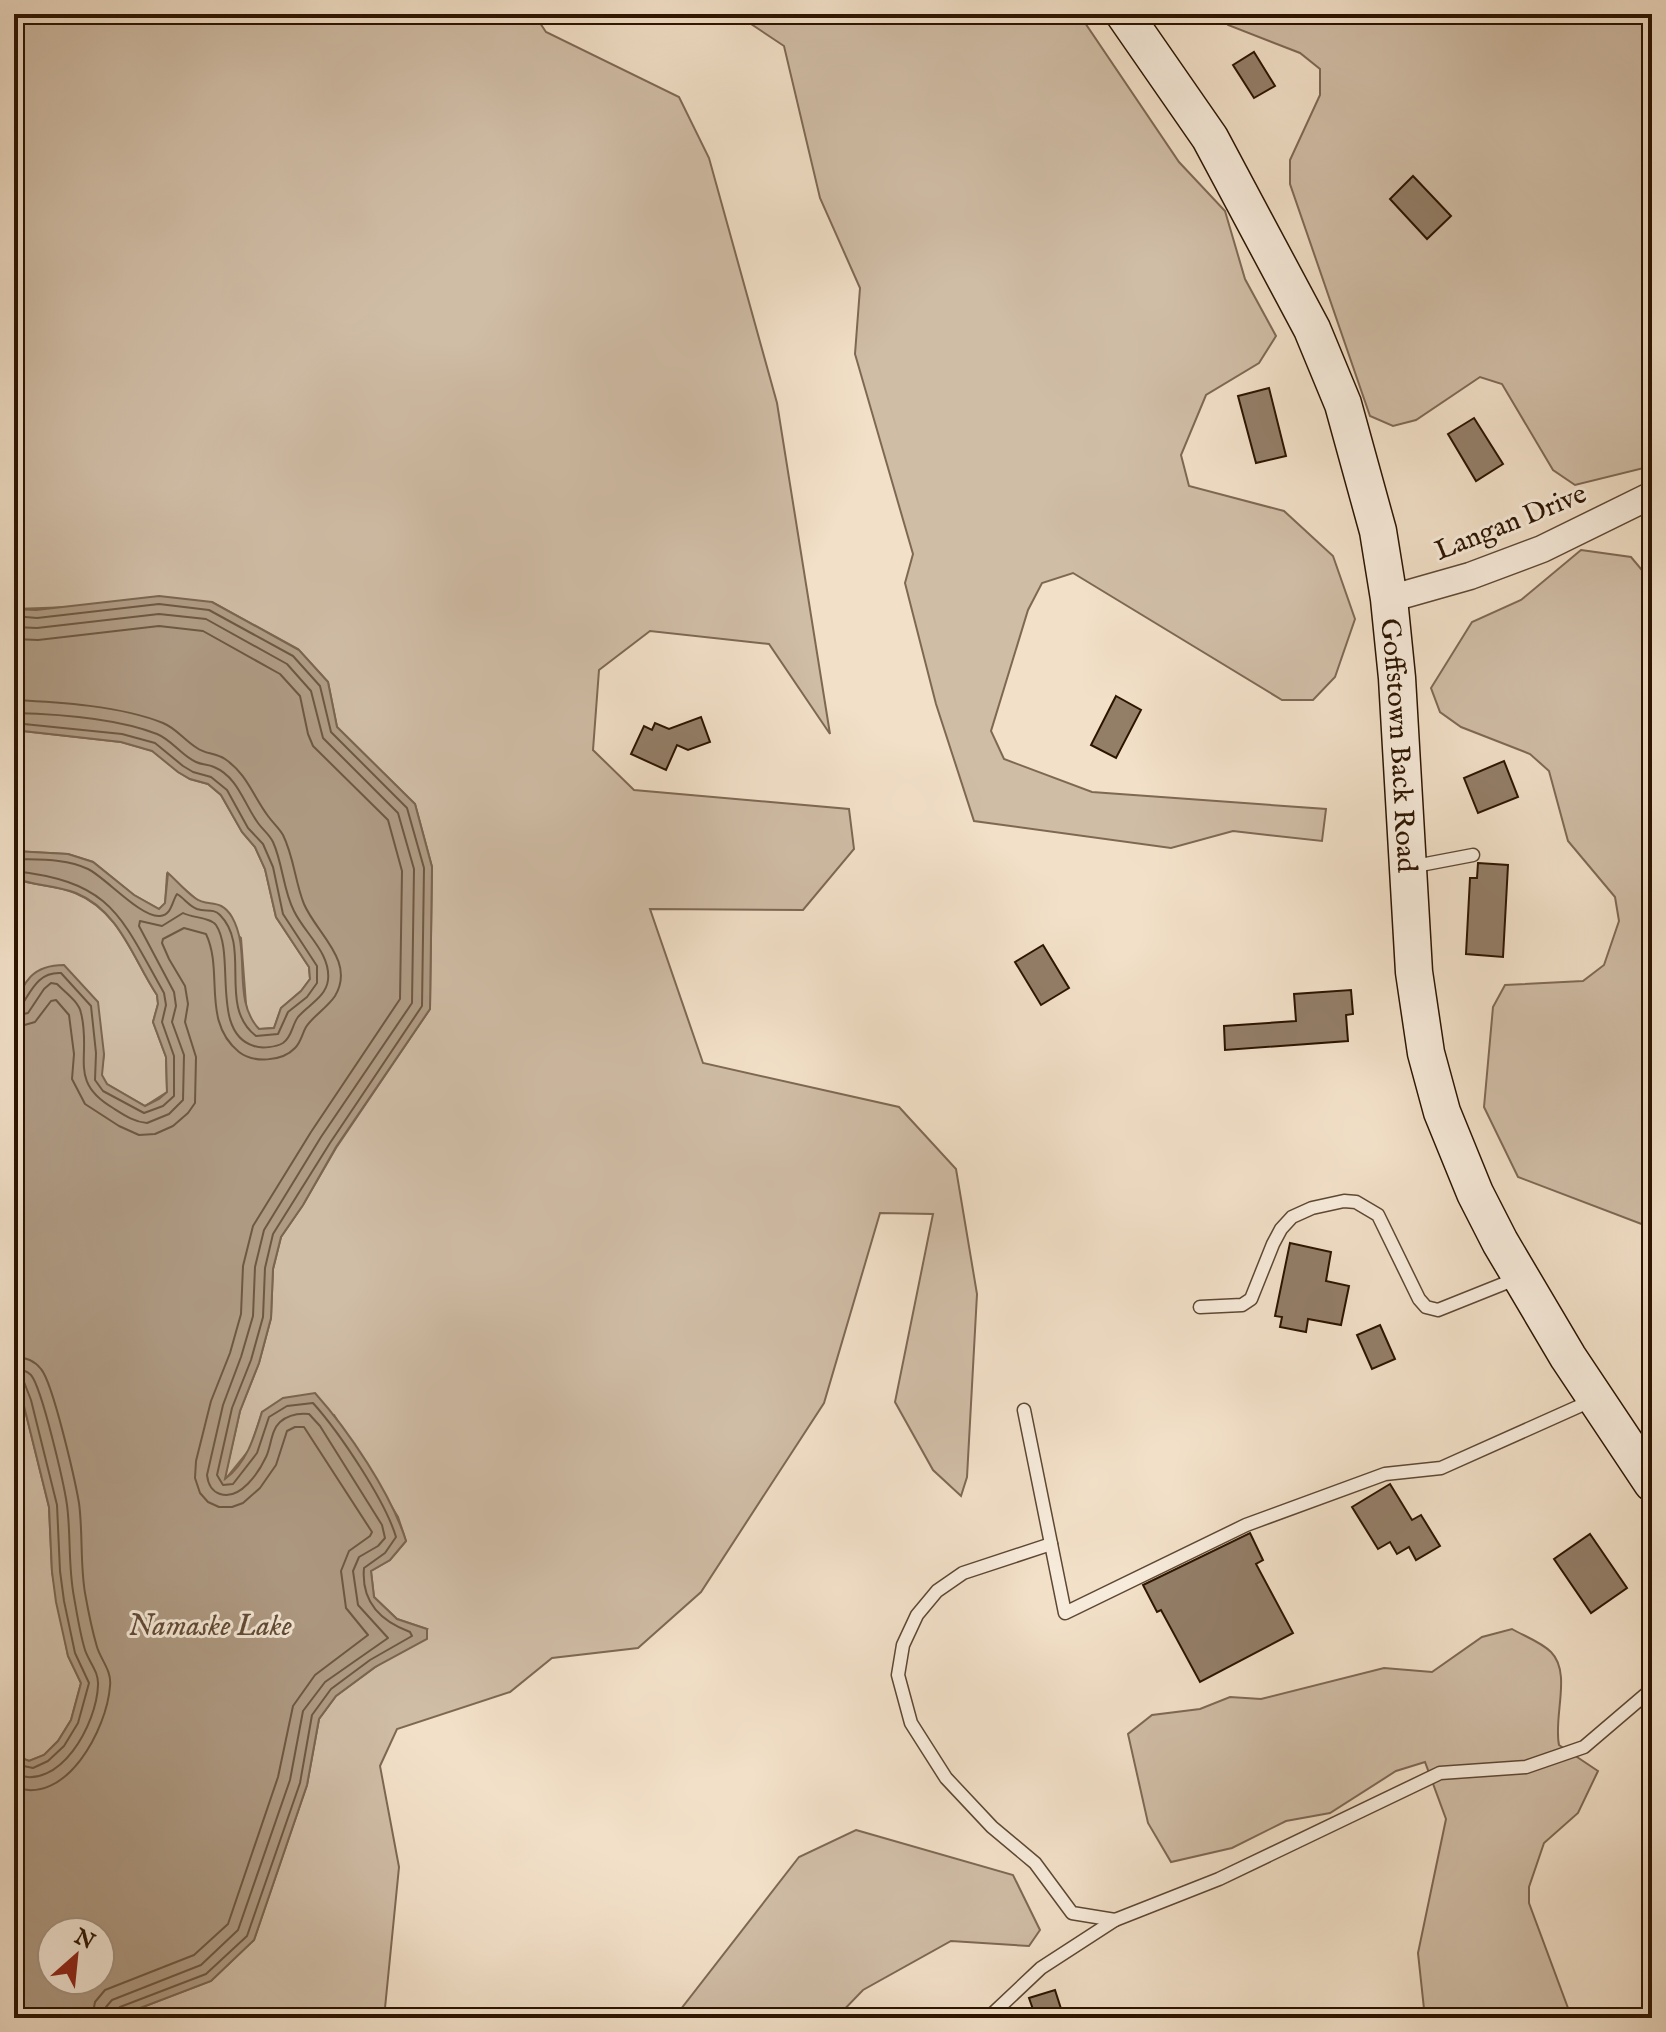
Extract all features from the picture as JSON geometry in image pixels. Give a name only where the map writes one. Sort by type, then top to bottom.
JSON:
[{"type":"main road","name":"Goffstown Back Road","points":[[1124,14],[1210,138],[1312,329],[1343,404],[1378,531],[1389,599],[1397,678],[1414,972],[1426,1053],[1442,1112],[1475,1193],[1521,1277],[1652,1483]]},
{"type":"street","name":"Langan Drive","points":[[1389,599],[1470,576],[1542,549],[1652,495]]},
{"type":"lane","points":[[1406,867],[1473,855]]},
{"type":"lane","points":[[1200,1307],[1242,1305],[1251,1299],[1281,1229],[1292,1217],[1334,1201],[1356,1202],[1378,1215],[1419,1299],[1426,1307],[1438,1310],[1521,1277]]},
{"type":"lane","points":[[1024,1410],[1065,1613],[1246,1525],[1385,1474],[1441,1468],[1596,1399]]},
{"type":"lane","points":[[1051,1544],[963,1573],[937,1591],[917,1615],[903,1645],[898,1675],[911,1723],[946,1778],[992,1827],[1035,1863],[1072,1913],[1115,1920]]},
{"type":"lane","points":[[988,2018],[1041,1968],[1115,1920],[1219,1879],[1440,1773],[1526,1767],[1584,1747],[1652,1689]]},
{"type":"shaded area","points":[[14,14],[534,14],[546,32],[679,97],[709,158],[777,403],[830,734],[769,644],[650,631],[599,670],[593,750],[634,790],[849,809],[854,849],[803,910],[650,909],[703,1063],[899,1107],[956,1169],[977,1294],[967,1477],[961,1496],[933,1470],[895,1402],[933,1214],[880,1213],[824,1403],[701,1592],[638,1648],[552,1658],[510,1692],[397,1729],[380,1766],[399,1867],[384,2018],[114,2018],[211,1981],[254,1940],[307,1785],[319,1719],[336,1696],[427,1629],[397,1619],[374,1597],[371,1571],[390,1560],[406,1541],[398,1517],[334,1415],[262,1412],[250,1449],[224,1481],[240,1411],[259,1363],[271,1318],[273,1269],[281,1237],[336,1148],[430,1009],[432,867],[415,804],[337,727],[328,682],[298,649],[212,602],[14,609]]},
{"type":"shaded area","points":[[736,14],[1079,14],[1179,162],[1225,211],[1245,279],[1276,336],[1259,363],[1206,395],[1181,455],[1189,486],[1284,511],[1333,556],[1355,619],[1335,677],[1313,700],[1282,700],[1073,573],[1042,583],[1028,610],[991,731],[1004,759],[1092,792],[1326,809],[1322,841],[1233,831],[1171,848],[974,821],[936,704],[905,583],[913,554],[855,354],[860,288],[820,198],[784,46]]},
{"type":"shaded area","points":[[1218,14],[1652,14],[1652,466],[1575,485],[1553,470],[1502,384],[1480,377],[1416,420],[1393,426],[1370,416],[1290,184],[1290,160],[1320,95],[1320,69],[1300,53],[1228,25]]},
{"type":"shaded area","points":[[1581,550],[1631,557],[1652,582],[1652,1228],[1518,1177],[1484,1107],[1493,1007],[1505,985],[1583,981],[1604,965],[1619,921],[1615,897],[1568,841],[1549,771],[1530,754],[1461,727],[1440,712],[1431,688],[1472,622],[1521,600]]},
{"type":"shaded area","points":[[14,730],[121,742],[153,751],[178,772],[208,784],[221,795],[242,832],[255,847],[265,869],[276,917],[309,967],[310,979],[281,1008],[274,1028],[259,1029],[247,1017],[241,938],[167,874],[165,904],[159,909],[134,895],[93,862],[68,854],[14,851]]},
{"type":"shaded area","points":[[14,878],[60,888],[90,901],[103,911],[124,937],[157,995],[153,1022],[166,1057],[167,1092],[145,1106],[107,1084],[101,1075],[104,1054],[18,995],[14,1009]]},
{"type":"shaded area","points":[[14,1378],[23,1402],[49,1507],[52,1572],[68,1656],[81,1683],[71,1720],[58,1741],[44,1755],[29,1761],[14,1755]]},
{"type":"shaded area","points":[[1512,1629],[1542,1645],[1557,1661],[1561,1683],[1559,1745],[1598,1771],[1578,1813],[1544,1843],[1529,1887],[1529,1903],[1568,2008],[1579,2018],[1425,2018],[1418,1953],[1446,1819],[1425,1762],[1396,1771],[1330,1813],[1286,1821],[1232,1848],[1171,1862],[1148,1823],[1128,1734],[1152,1715],[1200,1709],[1230,1697],[1261,1699],[1384,1668],[1432,1672],[1482,1637]]},
{"type":"shaded area","points":[[856,1830],[1013,1875],[1040,1930],[1029,1946],[951,1941],[863,1990],[836,2018],[674,2018],[799,1857]]},
{"type":"water","name":"Namaske Lake","points":[[159,596],[212,602],[299,650],[328,682],[337,727],[415,804],[432,867],[430,1009],[336,1147],[281,1237],[273,1269],[271,1318],[259,1363],[240,1411],[225,1479],[244,1458],[262,1412],[283,1398],[315,1393],[367,1463],[390,1503],[406,1541],[390,1560],[371,1571],[374,1597],[397,1619],[427,1629],[427,1639],[375,1667],[336,1696],[319,1719],[307,1785],[254,1940],[211,1981],[114,2018],[14,2018],[14,1755],[29,1761],[44,1755],[58,1741],[71,1720],[81,1683],[68,1656],[56,1602],[49,1507],[23,1402],[14,1378],[14,1009],[17,999],[31,976],[44,968],[64,965],[98,1002],[104,1054],[102,1075],[107,1084],[145,1106],[167,1092],[166,1057],[153,1022],[157,995],[115,924],[104,911],[76,893],[14,878],[14,851],[68,854],[93,862],[134,895],[159,909],[165,903],[168,873],[195,898],[223,907],[238,931],[246,1004],[259,1029],[274,1028],[281,1008],[310,979],[309,967],[276,917],[265,869],[255,847],[242,832],[221,795],[208,784],[178,772],[152,751],[121,742],[14,730],[14,609],[36,610]]},
{"type":"building","points":[[1254,52],[1275,86],[1254,98],[1233,65]]},
{"type":"building","points":[[1413,176],[1451,216],[1427,239],[1390,199]]},
{"type":"building","points":[[1269,388],[1286,456],[1256,463],[1238,396]]},
{"type":"building","points":[[1474,418],[1503,464],[1476,481],[1448,434]]},
{"type":"building","points":[[1116,696],[1141,710],[1116,758],[1091,745]]},
{"type":"building","points":[[701,717],[710,742],[688,750],[677,745],[666,770],[631,754],[644,726],[652,730],[655,723],[669,729]]},
{"type":"building","points":[[1504,761],[1518,797],[1478,813],[1464,778]]},
{"type":"building","points":[[1478,863],[1508,865],[1503,957],[1466,954],[1470,878],[1477,878]]},
{"type":"building","points":[[1043,945],[1069,988],[1041,1005],[1015,962]]},
{"type":"building","points":[[1351,990],[1353,1014],[1346,1015],[1348,1041],[1225,1050],[1224,1026],[1296,1021],[1294,994]]},
{"type":"building","points":[[1290,1243],[1331,1252],[1326,1281],[1349,1286],[1341,1325],[1308,1319],[1306,1332],[1280,1327],[1282,1317],[1275,1316]]},
{"type":"building","points":[[1380,1325],[1395,1359],[1372,1369],[1357,1335]]},
{"type":"building","points":[[1390,1484],[1412,1520],[1421,1515],[1440,1546],[1416,1560],[1409,1547],[1397,1554],[1390,1542],[1378,1549],[1352,1507]]},
{"type":"building","points":[[1250,1533],[1263,1560],[1256,1564],[1293,1633],[1200,1682],[1161,1610],[1157,1612],[1143,1585]]},
{"type":"building","points":[[1590,1534],[1627,1588],[1591,1613],[1554,1559]]},
{"type":"building","points":[[1055,1990],[1064,2018],[1036,2018],[1029,1998]]}]
